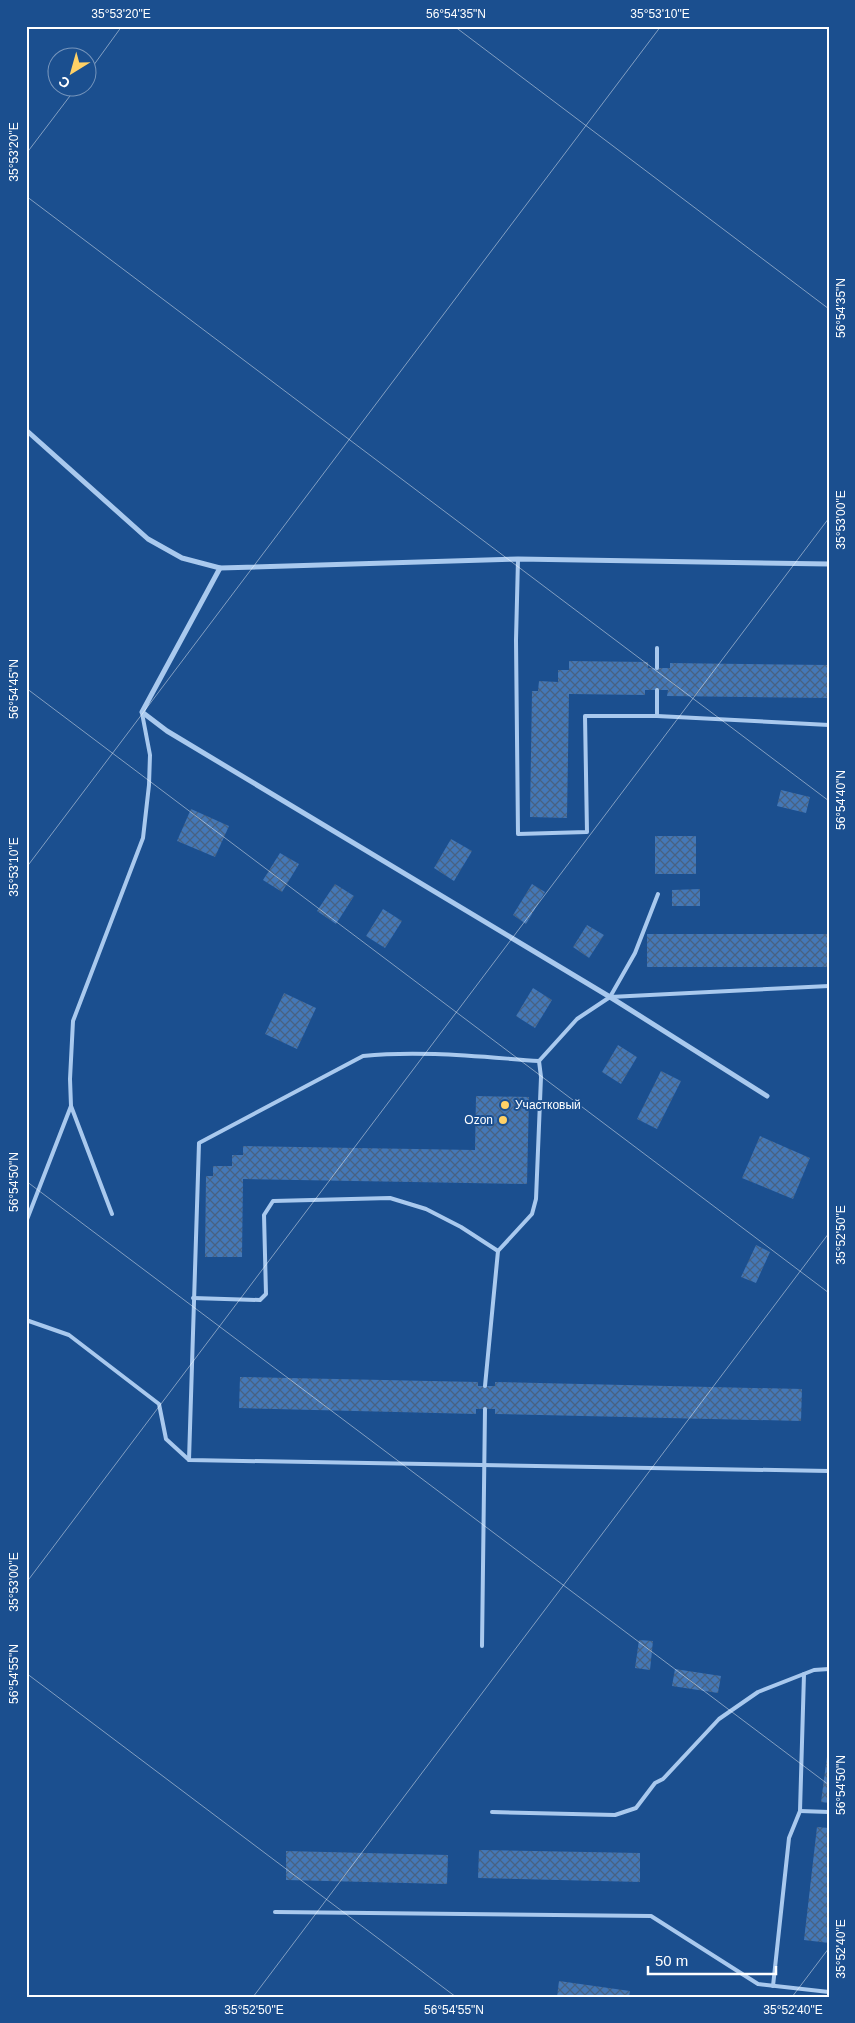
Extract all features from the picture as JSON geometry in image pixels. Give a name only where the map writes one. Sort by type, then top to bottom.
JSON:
[{"type":"street","points":[[26,430],[148,539],[182,558],[220,568],[518,559],[829,564]]},
{"type":"street","points":[[220,568],[142,712],[167,731],[610,997],[767,1096]]},
{"type":"lane","points":[[518,559],[516,640],[518,834],[587,832],[585,716],[657,716],[829,725]]},
{"type":"lane","points":[[657,648],[657,668]]},
{"type":"lane","points":[[657,690],[657,716]]},
{"type":"lane","points":[[112,1214],[71,1106],[70,1079],[73,1021],[143,838],[149,785],[150,755],[142,712]]},
{"type":"lane","points":[[485,1386],[498,1251],[532,1214],[536,1199],[541,1077],[539,1061],[576,1020],[610,997],[635,953],[658,894]]},
{"type":"lane","points":[[610,997],[829,986]]},
{"type":"lane","points":[[189,1460],[199,1143],[363,1056],[381,1054],[451,1055],[539,1061]]},
{"type":"lane","points":[[26,1222],[71,1106]]},
{"type":"lane","points":[[193,1298],[260,1300],[266,1294],[264,1214],[273,1201],[390,1198],[426,1209],[460,1227],[498,1251]]},
{"type":"lane","points":[[26,1320],[69,1335],[159,1404],[166,1439],[189,1460],[829,1470]]},
{"type":"lane","points":[[482,1646],[485,1409]]},
{"type":"lane","points":[[492,1812],[614,1815],[636,1808],[655,1784],[663,1779],[719,1719],[758,1692],[814,1670],[829,1669]]},
{"type":"lane","points":[[773,1986],[789,1838],[800,1811],[804,1674]]},
{"type":"lane","points":[[800,1811],[829,1812]]},
{"type":"lane","points":[[275,1912],[651,1916],[758,1984],[829,1992]]},
{"type":"building","points":[[569,661],[648,662],[648,668],[670,668],[670,663],[829,665],[829,698],[667,696],[668,690],[645,690],[645,695],[569,694],[567,818],[530,817],[532,691],[538,691],[539,681],[558,682],[558,670],[569,670]]},
{"type":"building","points":[[781,790],[810,797],[806,813],[777,806]]},
{"type":"building","points":[[191,809],[229,826],[215,857],[177,841]]},
{"type":"building","points":[[655,836],[696,836],[696,874],[655,874]]},
{"type":"building","points":[[451,839],[472,851],[454,881],[434,868]]},
{"type":"building","points":[[280,853],[299,864],[282,892],[263,880]]},
{"type":"building","points":[[335,884],[354,896],[336,924],[317,911]]},
{"type":"building","points":[[532,884],[545,892],[526,924],[513,915]]},
{"type":"building","points":[[700,889],[700,906],[672,906],[672,890]]},
{"type":"building","points":[[383,909],[402,921],[385,948],[366,936]]},
{"type":"building","points":[[587,925],[604,935],[589,958],[573,947]]},
{"type":"building","points":[[647,934],[829,934],[829,967],[647,967]]},
{"type":"building","points":[[533,988],[552,1000],[535,1028],[516,1016]]},
{"type":"building","points":[[284,993],[316,1008],[297,1049],[265,1034]]},
{"type":"building","points":[[618,1045],[637,1057],[621,1084],[602,1072]]},
{"type":"building","points":[[661,1071],[681,1081],[657,1129],[637,1119]]},
{"type":"building","points":[[476,1096],[529,1097],[527,1184],[243,1179],[242,1257],[205,1257],[206,1176],[213,1176],[213,1166],[232,1166],[232,1155],[243,1155],[243,1146],[475,1150]]},
{"type":"building","points":[[760,1136],[810,1158],[793,1199],[742,1178]]},
{"type":"building","points":[[756,1245],[770,1252],[756,1283],[741,1277]]},
{"type":"building","points":[[240,1377],[478,1382],[478,1386],[495,1386],[495,1382],[802,1389],[801,1421],[495,1414],[495,1409],[476,1409],[476,1414],[239,1408]]},
{"type":"building","points":[[639,1640],[653,1641],[650,1670],[635,1668]]},
{"type":"building","points":[[675,1669],[721,1676],[718,1693],[672,1686]]},
{"type":"building","points":[[829,1749],[829,1803],[821,1802]]},
{"type":"building","points":[[817,1827],[829,1828],[829,1943],[804,1940]]},
{"type":"building","points":[[479,1850],[640,1853],[640,1882],[478,1878]]},
{"type":"building","points":[[286,1851],[448,1855],[447,1884],[286,1880]]},
{"type":"building","points":[[559,1981],[630,1991],[629,1997],[557,1997]]},
{"type":"place","name":"Участковый","points":[[505,1105]]},
{"type":"place","name":"Ozon","points":[[503,1120]]}]
